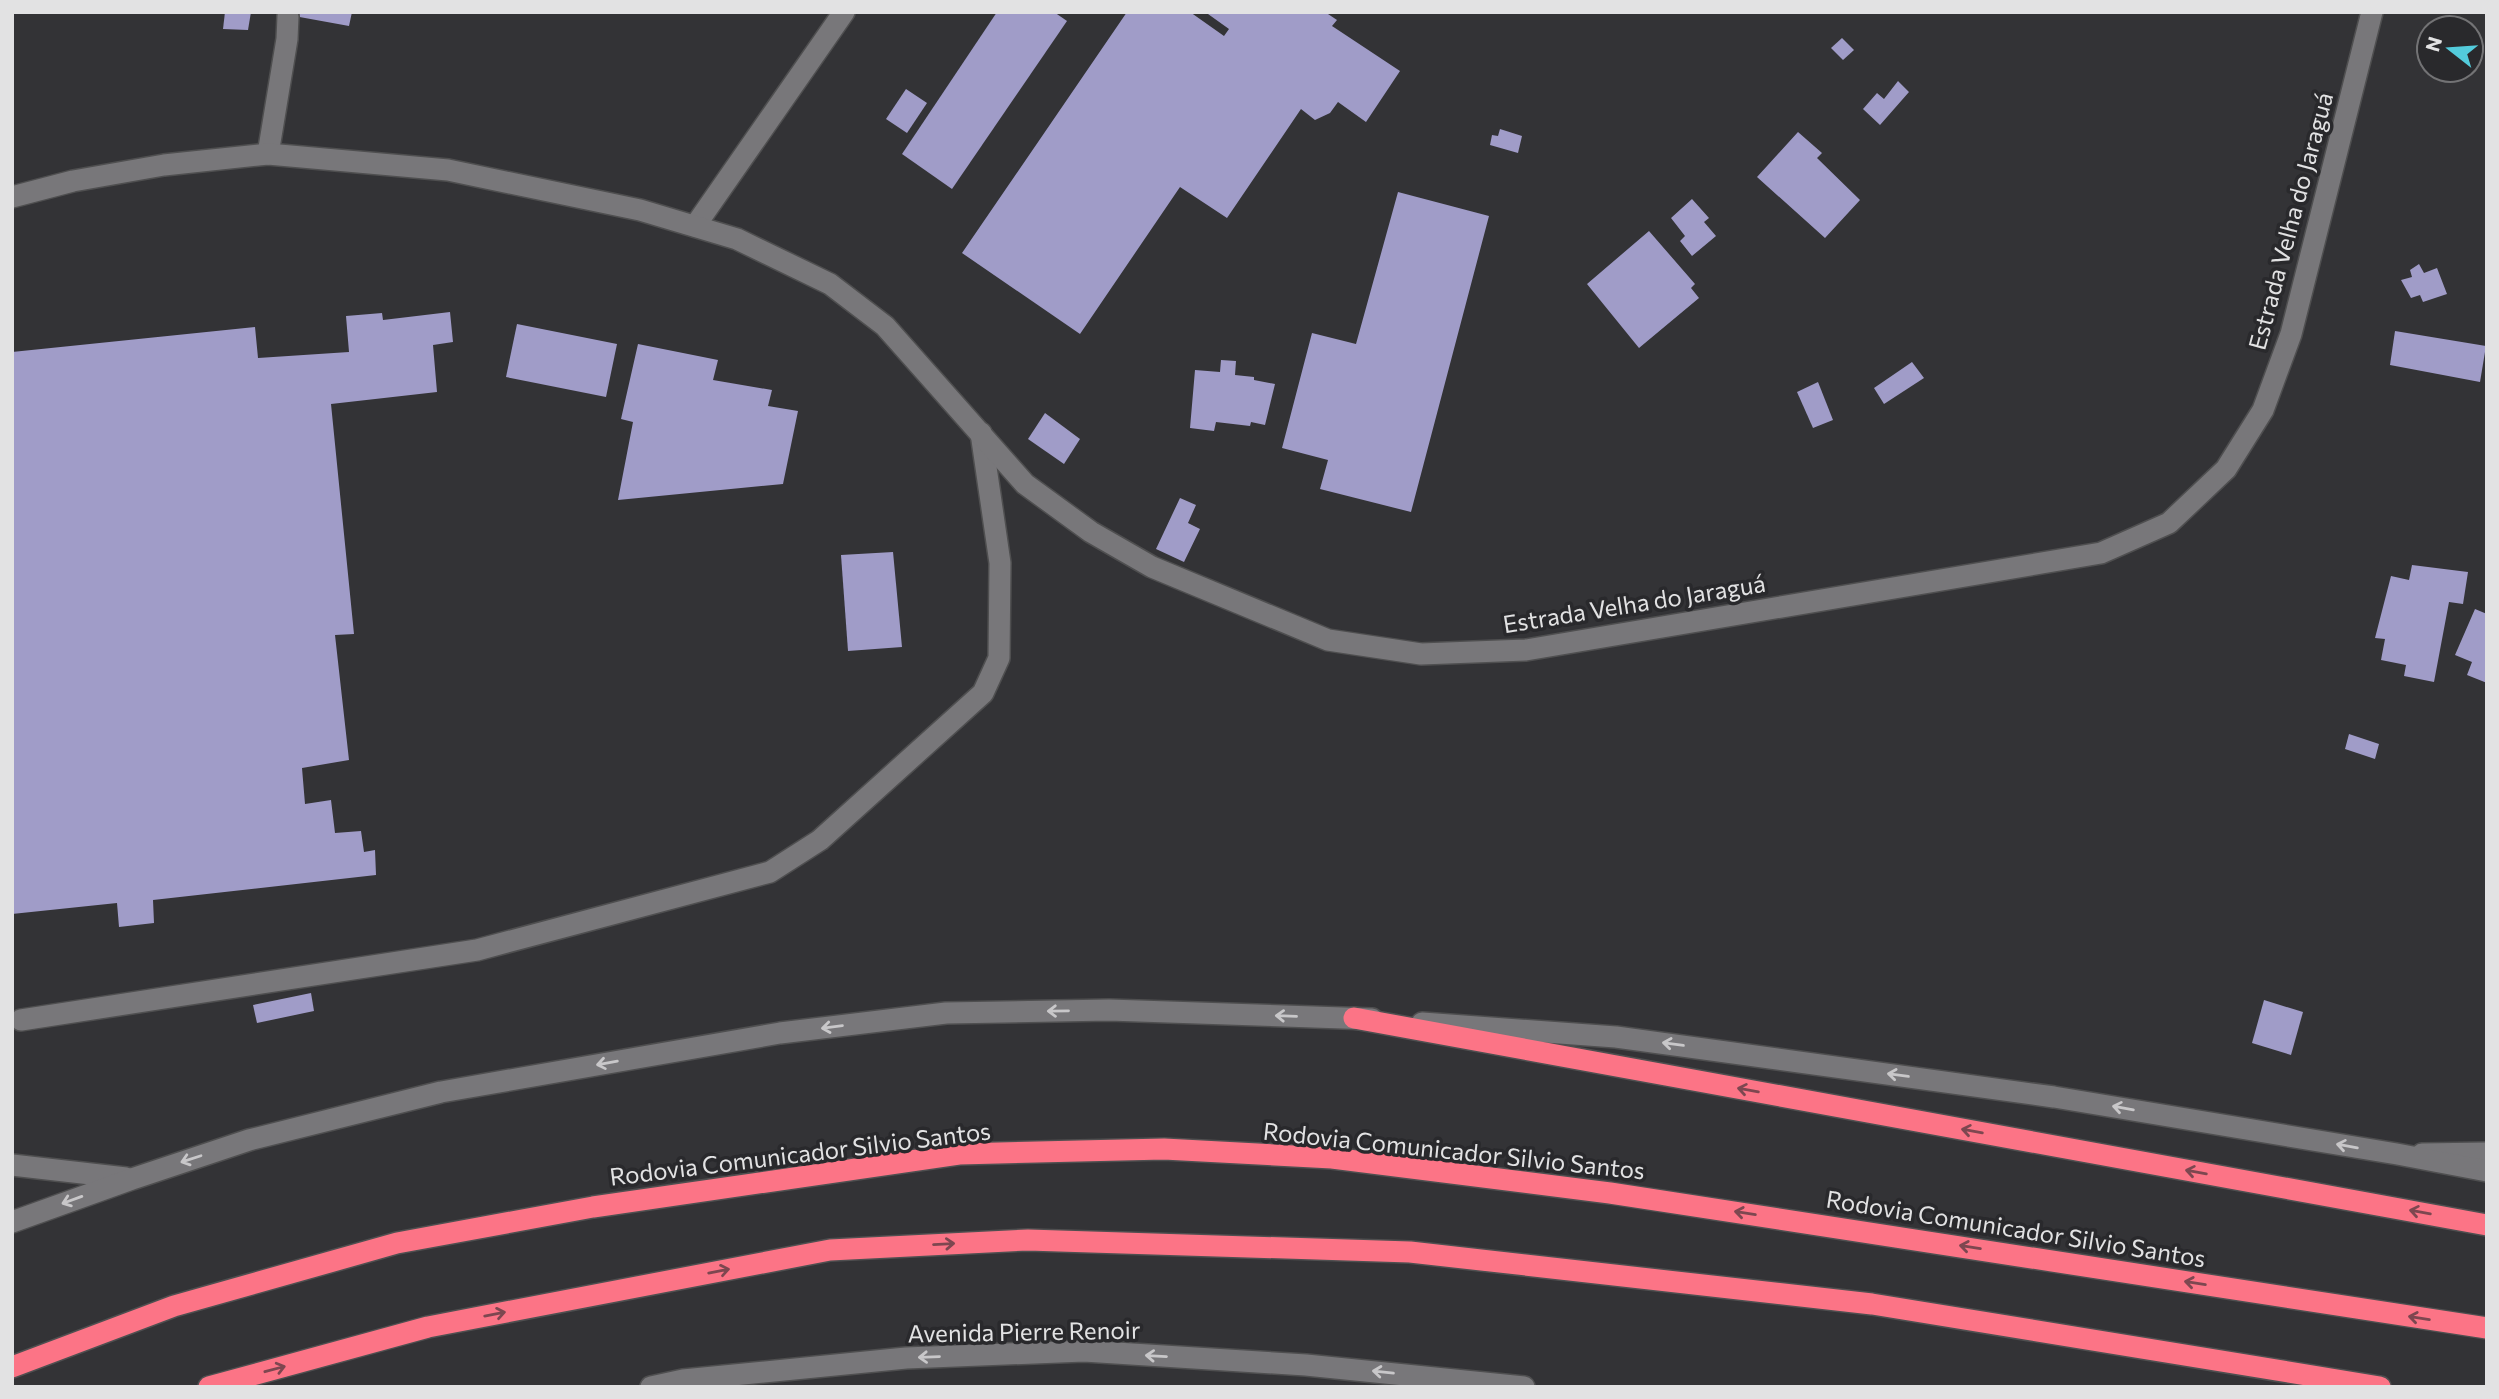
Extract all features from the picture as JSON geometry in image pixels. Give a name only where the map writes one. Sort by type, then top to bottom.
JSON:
[{"type":"highway","points":[[1354,1018],[2487,1225]]},
{"type":"highway","name":"Rodovia Comunicador Silvio Santos","points":[[12,1367],[174,1306],[397,1243],[593,1206],[959,1154],[1164,1149],[1332,1158],[1610,1193],[2487,1328]]},
{"type":"highway","points":[[209,1387],[428,1327],[830,1250],[1028,1240],[1410,1252],[1872,1304],[2380,1387]]},
{"type":"street","points":[[695,226],[844,12]]},
{"type":"street","name":"Estrada Velha do Jaraguá","points":[[12,197],[73,181],[164,165],[268,155],[449,170],[640,210],[695,226],[737,239],[830,284],[885,326],[1025,484],[1091,532],[1152,567],[1328,640],[1421,654],[1526,650],[2101,552],[2169,523],[2226,469],[2263,410],[2291,334],[2372,12]]},
{"type":"street","points":[[268,155],[287,39],[288,16]]},
{"type":"street","points":[[21,1020],[477,950],[771,872],[820,840],[983,693],[999,659],[1000,563],[981,433]]},
{"type":"street","points":[[12,1222],[249,1140],[441,1092],[779,1033],[946,1013],[1109,1010],[1354,1018],[1616,1037],[2054,1097],[2487,1171]]},
{"type":"street","points":[[2397,1154],[2487,1153]]},
{"type":"street","points":[[12,1165],[132,1179]]},
{"type":"street","name":"Avenida Pierre Renoir","points":[[650,1387],[683,1380],[906,1358],[1084,1352],[1306,1365],[1524,1387]]},
{"type":"building","points":[[225,12],[251,12],[248,30],[223,29]]},
{"type":"building","points":[[272,12],[352,12],[349,26]]},
{"type":"building","points":[[997,12],[1054,12],[1067,21],[952,189],[902,154]]},
{"type":"building","points":[[1127,12],[1190,12],[1224,36],[1229,29],[1208,14],[1209,12],[1325,12],[1337,20],[1332,26],[1400,71],[1366,122],[1338,102],[1330,113],[1315,120],[1301,109],[1227,218],[1180,187],[1080,334],[962,253]]},
{"type":"building","points":[[1842,38],[1854,50],[1843,60],[1831,48]]},
{"type":"building","points":[[1898,81],[1909,92],[1880,125],[1863,109],[1877,93],[1884,99]]},
{"type":"building","points":[[906,89],[927,103],[907,133],[886,119]]},
{"type":"building","points":[[1500,129],[1522,136],[1518,153],[1490,145],[1492,135],[1498,136]]},
{"type":"building","points":[[1798,132],[1822,153],[1817,158],[1860,200],[1825,238],[1757,177]]},
{"type":"building","points":[[1398,192],[1489,216],[1411,512],[1320,489],[1328,460],[1282,448],[1312,333],[1356,344]]},
{"type":"building","points":[[1692,199],[1709,218],[1704,222],[1716,236],[1692,256],[1680,241],[1685,236],[1671,218]]},
{"type":"building","points":[[1649,231],[1695,284],[1691,288],[1699,298],[1639,348],[1587,284]]},
{"type":"building","points":[[2419,264],[2424,273],[2437,268],[2447,294],[2423,302],[2420,295],[2411,298],[2401,280],[2412,277],[2410,270]]},
{"type":"building","points":[[450,312],[453,342],[433,345],[437,392],[331,404],[354,634],[335,635],[349,760],[302,768],[305,804],[331,800],[335,833],[361,831],[364,852],[375,850],[376,875],[153,900],[154,923],[119,927],[117,903],[12,914],[12,352],[255,327],[258,358],[349,352],[346,316],[382,313],[383,320]]},
{"type":"building","points":[[517,324],[617,344],[606,397],[506,377]]},
{"type":"building","points":[[2395,331],[2486,346],[2480,382],[2390,365]]},
{"type":"building","points":[[638,344],[718,360],[713,380],[772,390],[768,406],[798,411],[783,484],[618,500],[633,422],[621,419]]},
{"type":"building","points":[[1221,360],[1236,361],[1235,375],[1254,377],[1254,380],[1275,384],[1265,425],[1251,422],[1250,426],[1216,422],[1214,431],[1190,428],[1195,370],[1220,372]]},
{"type":"building","points":[[1912,362],[1924,378],[1884,404],[1874,388]]},
{"type":"building","points":[[1818,382],[1833,420],[1813,428],[1797,392]]},
{"type":"building","points":[[1045,413],[1080,439],[1064,464],[1028,439]]},
{"type":"building","points":[[1180,498],[1196,505],[1188,523],[1200,529],[1184,562],[1156,549]]},
{"type":"building","points":[[893,552],[902,647],[848,651],[841,555]]},
{"type":"building","points":[[2412,565],[2468,572],[2463,604],[2449,602],[2434,682],[2404,676],[2406,665],[2381,660],[2385,639],[2375,638],[2391,576],[2409,580]]},
{"type":"building","points":[[2475,609],[2487,614],[2487,683],[2467,675],[2472,662],[2455,655]]},
{"type":"building","points":[[2349,734],[2379,744],[2375,759],[2345,749]]},
{"type":"building","points":[[311,993],[314,1011],[257,1023],[253,1005]]},
{"type":"building","points":[[2264,1000],[2303,1012],[2291,1055],[2252,1043]]}]
